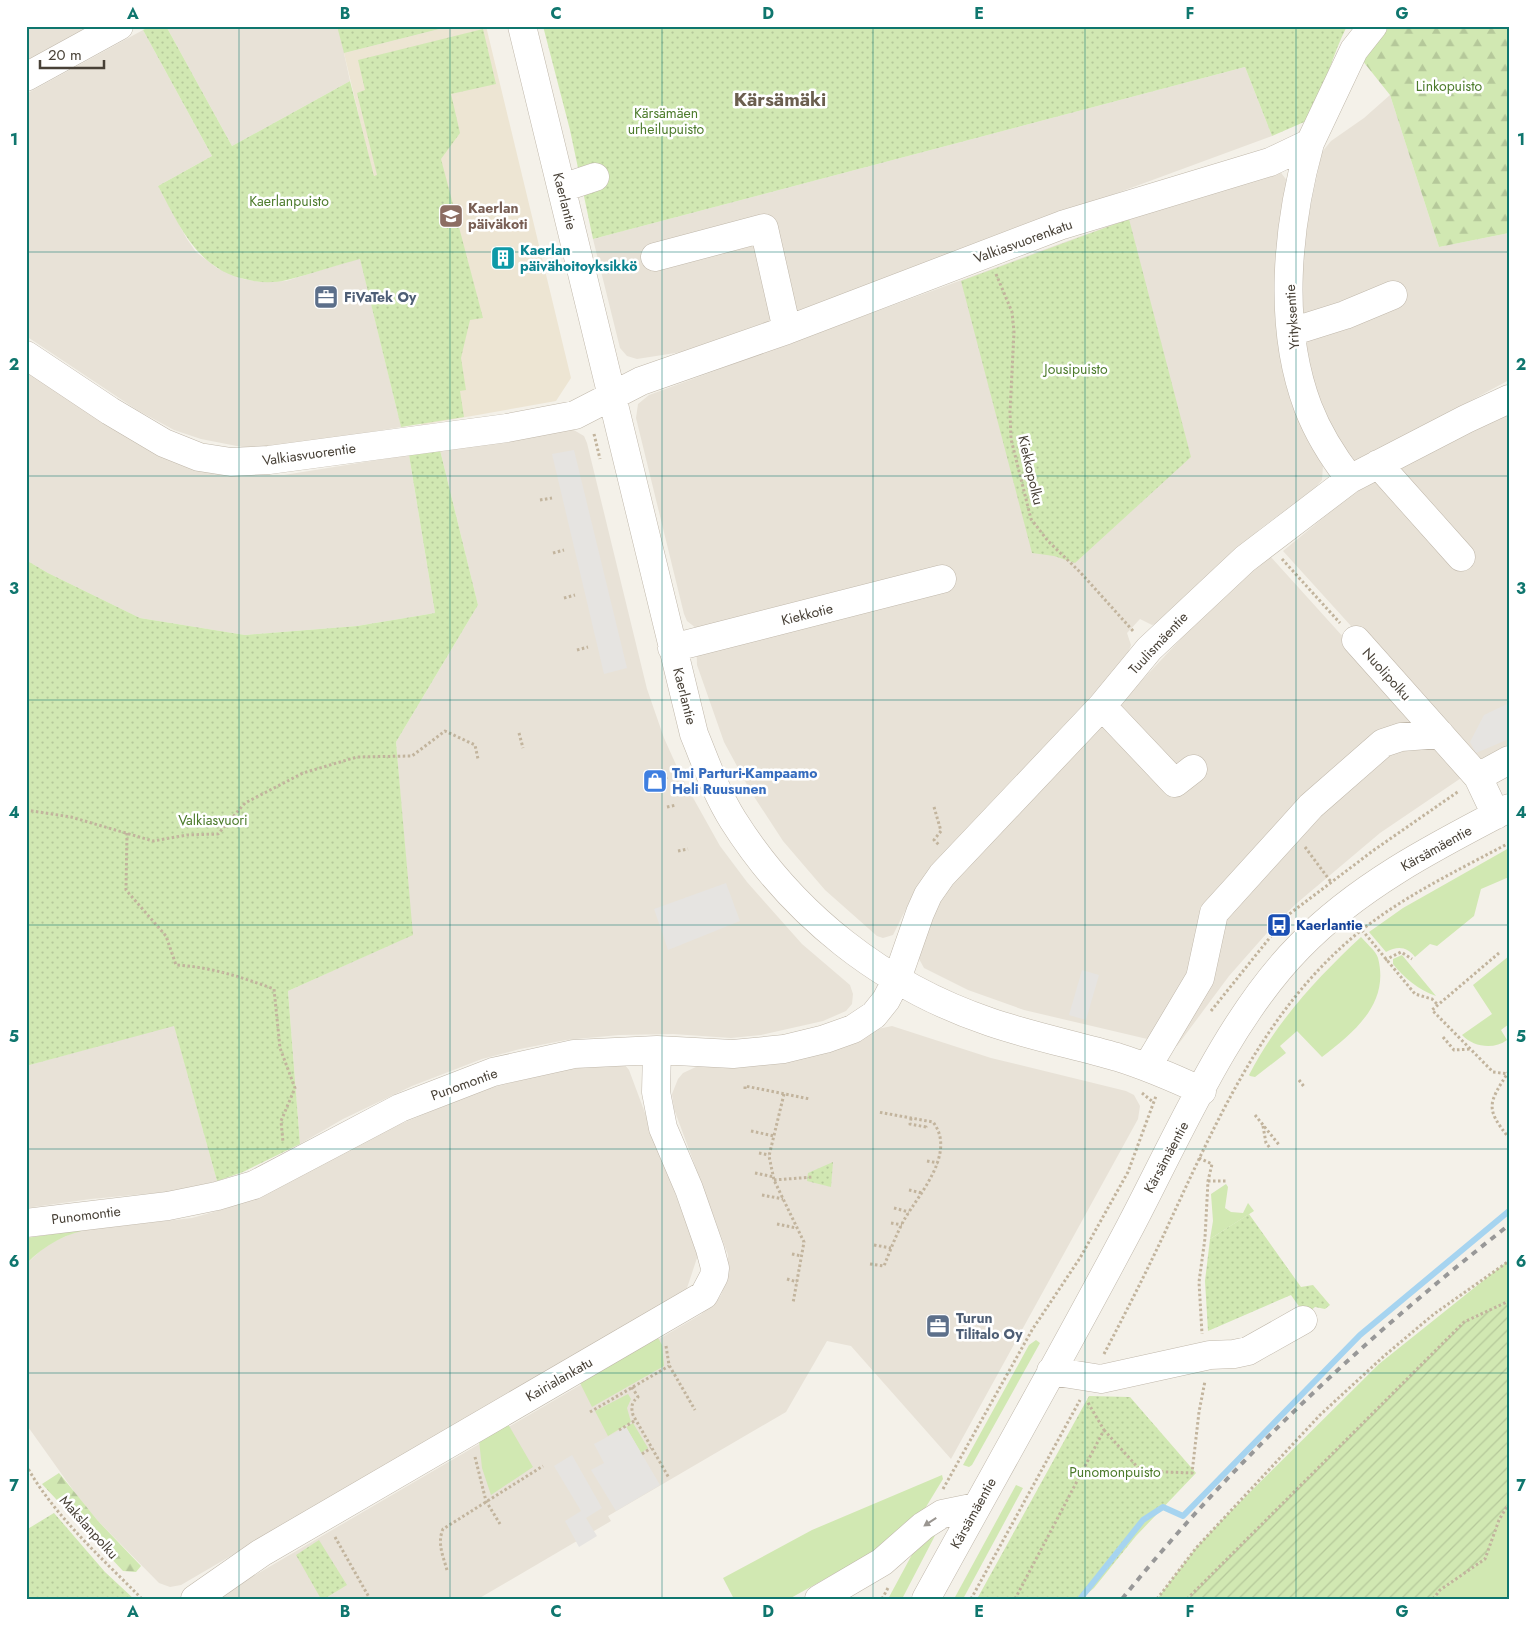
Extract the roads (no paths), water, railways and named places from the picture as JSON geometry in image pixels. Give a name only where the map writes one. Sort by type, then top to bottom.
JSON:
[{"type":"street","points":[[26,77],[119,26]]},
{"type":"street","name":"Kaerlantie","points":[[522,26],[694,734],[732,818],[750,846],[779,883],[813,920],[854,953],[897,979],[928,996],[989,1022],[1147,1067],[1202,1090]]},
{"type":"street","points":[[1310,143],[1354,50],[1373,26]]},
{"type":"street","name":"Valkiasvuorenkatu","points":[[613,395],[641,381],[787,330],[1062,225],[1270,162],[1310,143]]},
{"type":"street","name":"Yrityksentie","points":[[1310,143],[1294,214],[1288,264],[1292,348],[1308,406],[1322,438],[1350,479]]},
{"type":"street","points":[[562,188],[596,177]]},
{"type":"street","points":[[655,256],[764,228],[787,330]]},
{"type":"street","points":[[1291,332],[1345,315],[1393,295]]},
{"type":"street","name":"Valkiasvuorentie","points":[[26,355],[110,411],[164,443],[199,457],[232,462],[260,462],[507,428],[575,415],[613,395]]},
{"type":"street","name":"Tuulismäentie","points":[[897,979],[920,913],[928,895],[942,875],[1102,706],[1149,649],[1221,580],[1266,541],[1350,479],[1509,399]]},
{"type":"street","points":[[1378,464],[1461,557]]},
{"type":"street","name":"Kiekkotie","points":[[672,648],[942,579]]},
{"type":"street","name":"Nuolipolku","points":[[1356,640],[1478,777],[1502,812]]},
{"type":"street","points":[[1102,706],[1175,783],[1193,769]]},
{"type":"street","points":[[1147,1067],[1200,978],[1214,913],[1311,806],[1383,743],[1401,737],[1440,734]]},
{"type":"street","points":[[1478,777],[1509,760]]},
{"type":"street","name":"Kärsämäentie","points":[[926,1599],[1202,1090],[1233,1036],[1264,989],[1297,949],[1320,927],[1380,881],[1502,812]]},
{"type":"street","name":"Punomontie","points":[[26,1223],[168,1206],[217,1196],[254,1185],[400,1108],[493,1072],[574,1054],[657,1050],[733,1054],[784,1049],[824,1040],[852,1028],[874,1015],[886,1000],[897,979]]},
{"type":"street","name":"Kairialankatu","points":[[195,1599],[226,1576],[323,1517],[704,1295],[714,1276],[715,1268],[689,1189],[663,1128],[656,1092],[657,1050]]},
{"type":"street","points":[[1051,1371],[1088,1386],[1110,1377],[1210,1355],[1248,1350],[1303,1320]]},
{"type":"street","points":[[819,1599],[882,1562],[923,1526],[942,1514],[976,1507]]},
{"type":"waterway","points":[[1080,1599],[1143,1520],[1163,1507],[1183,1516],[1360,1335],[1509,1211]]},
{"type":"railway","points":[[1122,1599],[1210,1497],[1305,1401],[1354,1355],[1456,1267],[1509,1225]]},
{"type":"place","name":"Kaerlan päiväkoti","points":[[451,216]]},
{"type":"place","name":"Kaerlan päivähoitoyksikkö","points":[[503,258]]},
{"type":"place","name":"FiVaTek Oy","points":[[326,297]]},
{"type":"place","name":"Tmi Parturi-Kampaamo Heli Ruusunen","points":[[655,781]]},
{"type":"place","name":"Kaerlantie","points":[[1279,925]]},
{"type":"place","name":"Turun Tilitalo Oy","points":[[938,1326]]},
{"type":"district","name":"Kärsämäki","points":[[780,99]]},
{"type":"park label","name":"Linkopuisto","points":[[1449,86]]},
{"type":"park label","name":"Kärsämäen urheilupuisto","points":[[666,122]]},
{"type":"park label","name":"Kaerlanpuisto","points":[[289,201]]},
{"type":"park label","name":"Jousipuisto","points":[[1076,369]]},
{"type":"park label","name":"Valkiasvuori","points":[[213,820]]},
{"type":"park label","name":"Punomonpuisto","points":[[1115,1472]]}]
